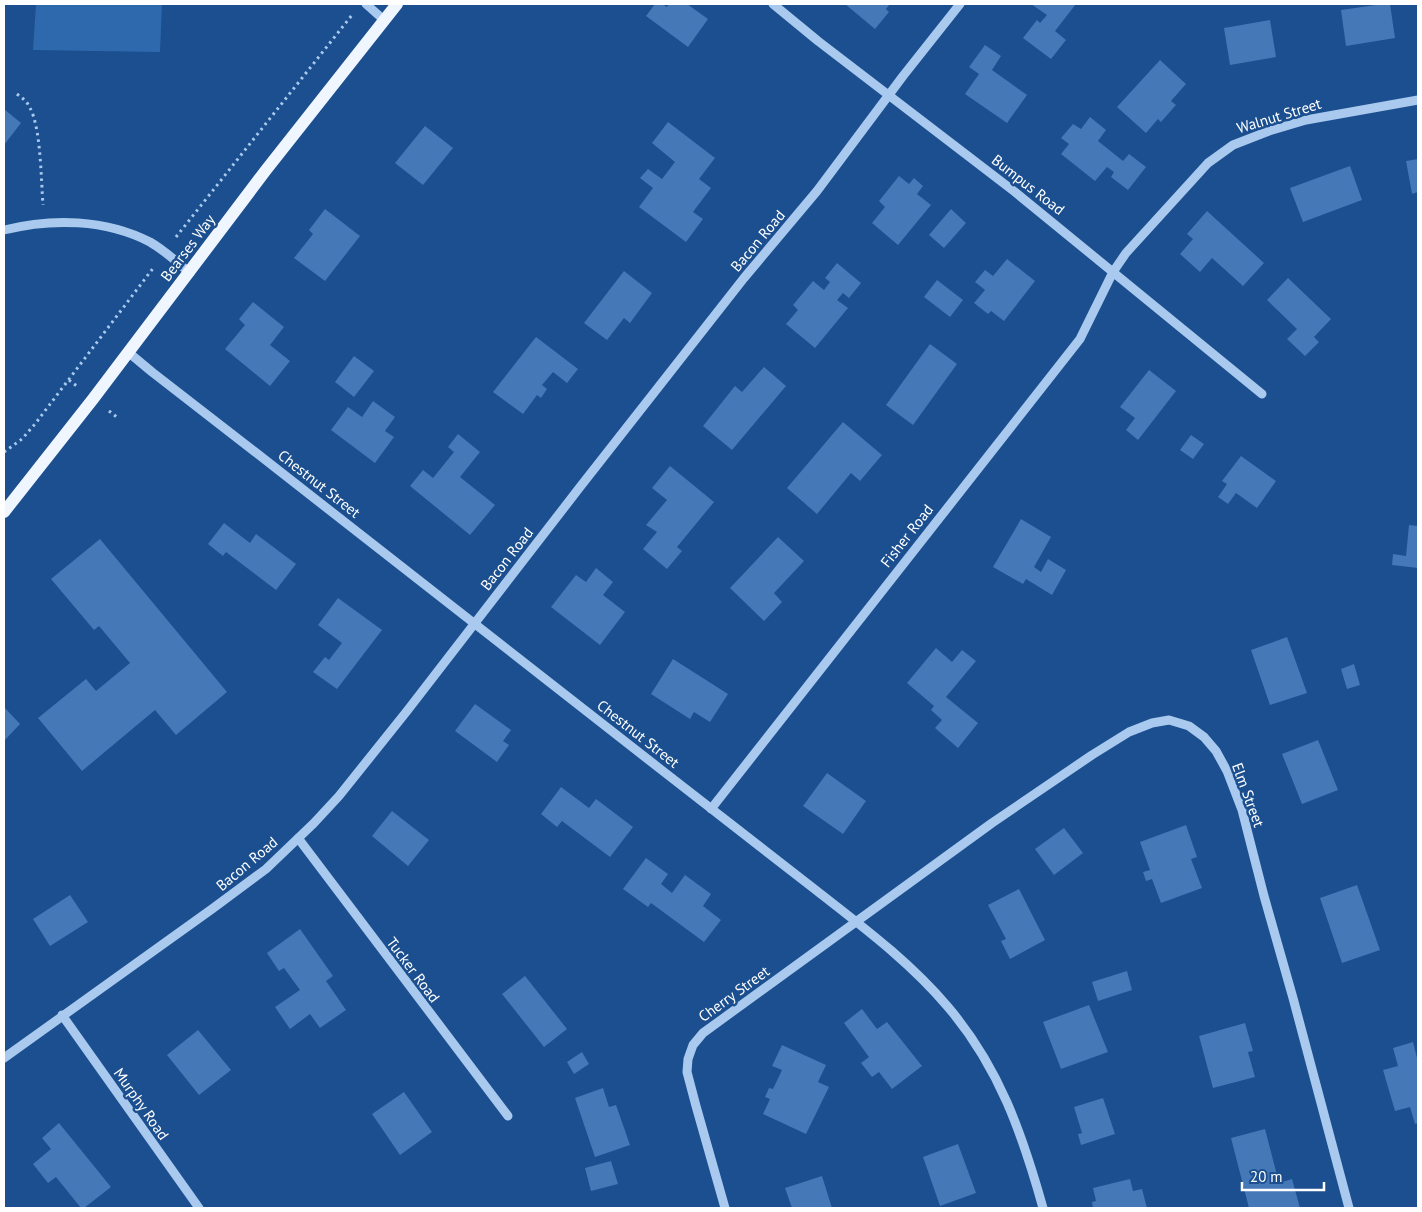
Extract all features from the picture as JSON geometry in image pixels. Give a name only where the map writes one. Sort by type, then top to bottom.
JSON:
[{"type":"main road","name":"Bearses Way","points":[[4,512],[93,399],[266,170],[397,4]]},
{"type":"street","points":[[366,4],[384,20]]},
{"type":"street","name":"Bumpus Road","points":[[773,4],[1015,192],[1262,394]]},
{"type":"street","name":"Bacon Road","points":[[4,1058],[228,898],[266,869],[314,824],[356,775],[744,278],[818,190],[888,95],[960,4]]},
{"type":"street","name":"Walnut Street","points":[[1114,272],[1126,253],[1208,163],[1233,145],[1269,131],[1306,120],[1418,100]]},
{"type":"street","points":[[4,230],[44,223],[99,225],[150,242],[190,272]]},
{"type":"street","name":"Fisher Road","points":[[711,809],[1080,339],[1114,272]]},
{"type":"street","name":"Chestnut Street","points":[[128,352],[906,962],[960,1022],[981,1053],[1007,1101],[1023,1139],[1043,1208]]},
{"type":"street","name":"Elm Street","points":[[857,922],[992,823],[1129,732],[1152,723],[1169,720],[1189,726],[1216,751],[1227,771],[1242,810],[1349,1208]]},
{"type":"street","name":"Tucker Road","points":[[298,838],[508,1116]]},
{"type":"street","name":"Cherry Street","points":[[725,1208],[688,1072],[688,1059],[693,1046],[703,1033],[857,922]]},
{"type":"street","name":"Murphy Road","points":[[62,1015],[199,1208]]},
{"type":"path","points":[[181,231],[354,12]]},
{"type":"path","points":[[17,94],[31,108],[35,122],[44,223]]},
{"type":"path","points":[[4,452],[22,439],[35,424],[154,266]]},
{"type":"shaded area","points":[[36,4],[162,4],[160,52],[33,50]]},
{"type":"building","points":[[655,4],[662,4],[667,7],[669,4],[687,4],[708,19],[688,47],[646,16]]},
{"type":"building","points":[[845,4],[890,4],[886,9],[889,12],[875,29]]},
{"type":"building","points":[[1031,4],[1076,4],[1055,31],[1066,40],[1051,59],[1023,38],[1037,20],[1040,23],[1047,15]]},
{"type":"building","points":[[1390,4],[1395,38],[1346,46],[1341,10]]},
{"type":"building","points":[[1270,20],[1276,57],[1230,65],[1224,28]]},
{"type":"building","points":[[985,45],[1001,56],[992,70],[1027,95],[1007,123],[965,94],[979,74],[969,67]]},
{"type":"building","points":[[1160,60],[1186,84],[1171,101],[1176,105],[1161,122],[1158,119],[1146,133],[1117,107]]},
{"type":"building","points":[[4,109],[21,123],[4,145]]},
{"type":"building","points":[[1090,117],[1106,130],[1098,141],[1123,161],[1129,154],[1146,167],[1128,190],[1111,177],[1114,172],[1107,167],[1095,181],[1061,154],[1069,144],[1061,138],[1073,124],[1081,129]]},
{"type":"building","points":[[668,122],[715,158],[699,179],[711,188],[693,212],[703,219],[686,242],[639,207],[653,188],[640,178],[648,169],[662,179],[675,162],[652,143]]},
{"type":"building","points":[[425,126],[453,148],[423,185],[395,163]]},
{"type":"building","points":[[1418,159],[1418,192],[1412,194],[1406,161]]},
{"type":"building","points":[[1350,166],[1362,200],[1303,222],[1290,188]]},
{"type":"building","points":[[899,176],[909,184],[914,178],[923,186],[917,194],[931,205],[898,245],[872,223],[885,207],[879,201]]},
{"type":"building","points":[[325,209],[360,236],[325,281],[294,258],[313,234],[309,230]]},
{"type":"building","points":[[951,209],[966,223],[944,248],[929,235]]},
{"type":"building","points":[[1207,211],[1264,263],[1243,286],[1212,258],[1200,272],[1180,254],[1193,239],[1187,234]]},
{"type":"building","points":[[1007,259],[1035,281],[1004,321],[991,311],[988,314],[974,303],[985,290],[975,282],[985,270],[993,276]]},
{"type":"building","points":[[837,263],[861,283],[849,298],[843,293],[837,300],[848,308],[815,348],[786,324],[798,310],[793,305],[813,281],[824,290],[830,282],[825,278]]},
{"type":"building","points":[[624,271],[652,293],[630,323],[624,318],[607,340],[584,323]]},
{"type":"building","points":[[1288,278],[1331,319],[1314,337],[1319,342],[1305,356],[1287,339],[1297,329],[1267,300]]},
{"type":"building","points":[[937,280],[963,300],[950,317],[924,297]]},
{"type":"building","points":[[253,302],[284,327],[270,345],[290,361],[270,386],[225,349],[245,325],[239,319]]},
{"type":"building","points":[[536,337],[578,369],[567,383],[553,372],[542,385],[547,389],[541,398],[537,395],[523,414],[493,392]]},
{"type":"building","points":[[930,344],[957,364],[913,425],[886,405]]},
{"type":"building","points":[[354,356],[374,371],[354,397],[335,382]]},
{"type":"building","points":[[764,367],[786,386],[732,450],[703,426],[735,386],[742,392]]},
{"type":"building","points":[[1149,370],[1176,391],[1138,440],[1126,430],[1135,418],[1120,407]]},
{"type":"building","points":[[373,401],[395,417],[385,431],[394,437],[375,463],[331,430],[348,407],[362,417]]},
{"type":"building","points":[[843,422],[882,455],[860,481],[851,473],[817,514],[787,488]]},
{"type":"building","points":[[458,434],[480,452],[460,477],[495,505],[470,535],[410,486],[423,470],[433,478],[454,452],[448,447]]},
{"type":"building","points":[[1191,435],[1204,444],[1193,459],[1180,450]]},
{"type":"building","points":[[1241,456],[1276,481],[1257,508],[1236,493],[1228,504],[1218,497],[1227,484],[1222,481]]},
{"type":"building","points":[[670,466],[714,502],[677,547],[682,551],[667,569],[643,549],[657,532],[646,525],[667,500],[652,488]]},
{"type":"building","points":[[1021,519],[1051,537],[1034,567],[1041,572],[1048,559],[1066,570],[1052,595],[1026,579],[1023,584],[993,567]]},
{"type":"building","points":[[224,523],[250,543],[256,534],[296,564],[276,590],[226,552],[223,556],[208,544]]},
{"type":"building","points":[[1409,525],[1418,526],[1418,568],[1392,565],[1393,554],[1406,556]]},
{"type":"building","points":[[778,537],[804,561],[774,593],[782,602],[764,621],[730,588]]},
{"type":"building","points":[[100,539],[227,692],[176,735],[155,710],[82,771],[38,718],[86,679],[96,691],[130,663],[99,626],[94,630],[51,579]]},
{"type":"building","points":[[596,568],[613,582],[603,595],[625,612],[600,645],[551,607],[576,575],[586,582]]},
{"type":"building","points":[[338,598],[382,630],[337,689],[313,672],[325,657],[329,660],[342,643],[318,625]]},
{"type":"building","points":[[1287,637],[1307,693],[1270,705],[1251,650]]},
{"type":"building","points":[[936,648],[952,662],[962,650],[976,661],[946,697],[978,723],[958,748],[935,728],[942,720],[931,710],[934,706],[907,683]]},
{"type":"building","points":[[673,659],[728,694],[710,722],[694,712],[690,719],[651,694]]},
{"type":"building","points":[[1354,664],[1360,685],[1347,689],[1341,669]]},
{"type":"building","points":[[475,704],[511,730],[503,741],[509,745],[497,762],[455,731]]},
{"type":"building","points":[[4,707],[20,724],[4,741]]},
{"type":"building","points":[[1318,740],[1338,790],[1302,804],[1282,754]]},
{"type":"building","points":[[827,773],[866,801],[843,834],[803,806]]},
{"type":"building","points":[[561,787],[589,808],[596,799],[633,827],[610,857],[562,821],[557,827],[541,814]]},
{"type":"building","points":[[392,811],[429,840],[408,866],[372,836]]},
{"type":"building","points":[[1186,825],[1197,857],[1191,859],[1202,888],[1161,903],[1152,879],[1146,881],[1143,872],[1150,870],[1140,842]]},
{"type":"building","points":[[1064,828],[1083,853],[1054,875],[1035,849]]},
{"type":"building","points":[[646,858],[668,874],[661,884],[672,893],[685,875],[711,894],[703,906],[721,920],[704,942],[651,903],[648,907],[623,889]]},
{"type":"building","points":[[1357,885],[1380,950],[1342,963],[1320,898]]},
{"type":"building","points":[[1019,889],[1045,940],[1010,959],[1001,941],[1006,939],[988,905]]},
{"type":"building","points":[[70,895],[88,922],[50,946],[33,919]]},
{"type":"building","points":[[300,929],[333,976],[326,981],[346,1010],[320,1028],[310,1014],[290,1029],[275,1007],[300,990],[284,968],[279,971],[267,953]]},
{"type":"building","points":[[1127,971],[1132,990],[1098,1001],[1092,982]]},
{"type":"building","points":[[525,976],[567,1029],[544,1047],[502,994]]},
{"type":"building","points":[[1089,1005],[1108,1052],[1061,1069],[1043,1022]]},
{"type":"building","points":[[862,1009],[877,1029],[887,1022],[922,1066],[892,1089],[879,1072],[872,1077],[861,1063],[869,1057],[844,1023]]},
{"type":"building","points":[[1245,1023],[1253,1051],[1248,1052],[1255,1077],[1213,1088],[1199,1036]]},
{"type":"building","points":[[198,1030],[231,1070],[199,1095],[167,1055]]},
{"type":"building","points":[[1413,1042],[1418,1062],[1418,1123],[1415,1124],[1410,1107],[1395,1111],[1383,1070],[1398,1066],[1393,1048]]},
{"type":"building","points":[[782,1045],[826,1065],[818,1082],[829,1087],[806,1134],[763,1114],[770,1099],[765,1097],[769,1088],[773,1089],[782,1070],[772,1066]]},
{"type":"building","points":[[582,1052],[589,1064],[574,1074],[567,1062]]},
{"type":"building","points":[[603,1088],[609,1107],[616,1105],[630,1145],[595,1157],[575,1098]]},
{"type":"building","points":[[404,1092],[432,1132],[400,1155],[372,1114]]},
{"type":"building","points":[[1103,1098],[1115,1134],[1081,1145],[1078,1134],[1082,1133],[1074,1107]]},
{"type":"building","points":[[59,1123],[111,1187],[84,1208],[81,1208],[56,1177],[48,1183],[33,1164],[51,1149],[42,1138]]},
{"type":"building","points":[[1265,1129],[1279,1183],[1292,1179],[1300,1208],[1249,1208],[1231,1138]]},
{"type":"building","points":[[958,1144],[976,1193],[940,1206],[923,1157]]},
{"type":"building","points":[[611,1161],[618,1184],[591,1191],[585,1168]]},
{"type":"building","points":[[822,1176],[832,1208],[792,1208],[785,1188]]},
{"type":"building","points":[[1130,1179],[1133,1191],[1142,1189],[1147,1208],[1093,1208],[1092,1202],[1096,1201],[1093,1188]]}]
